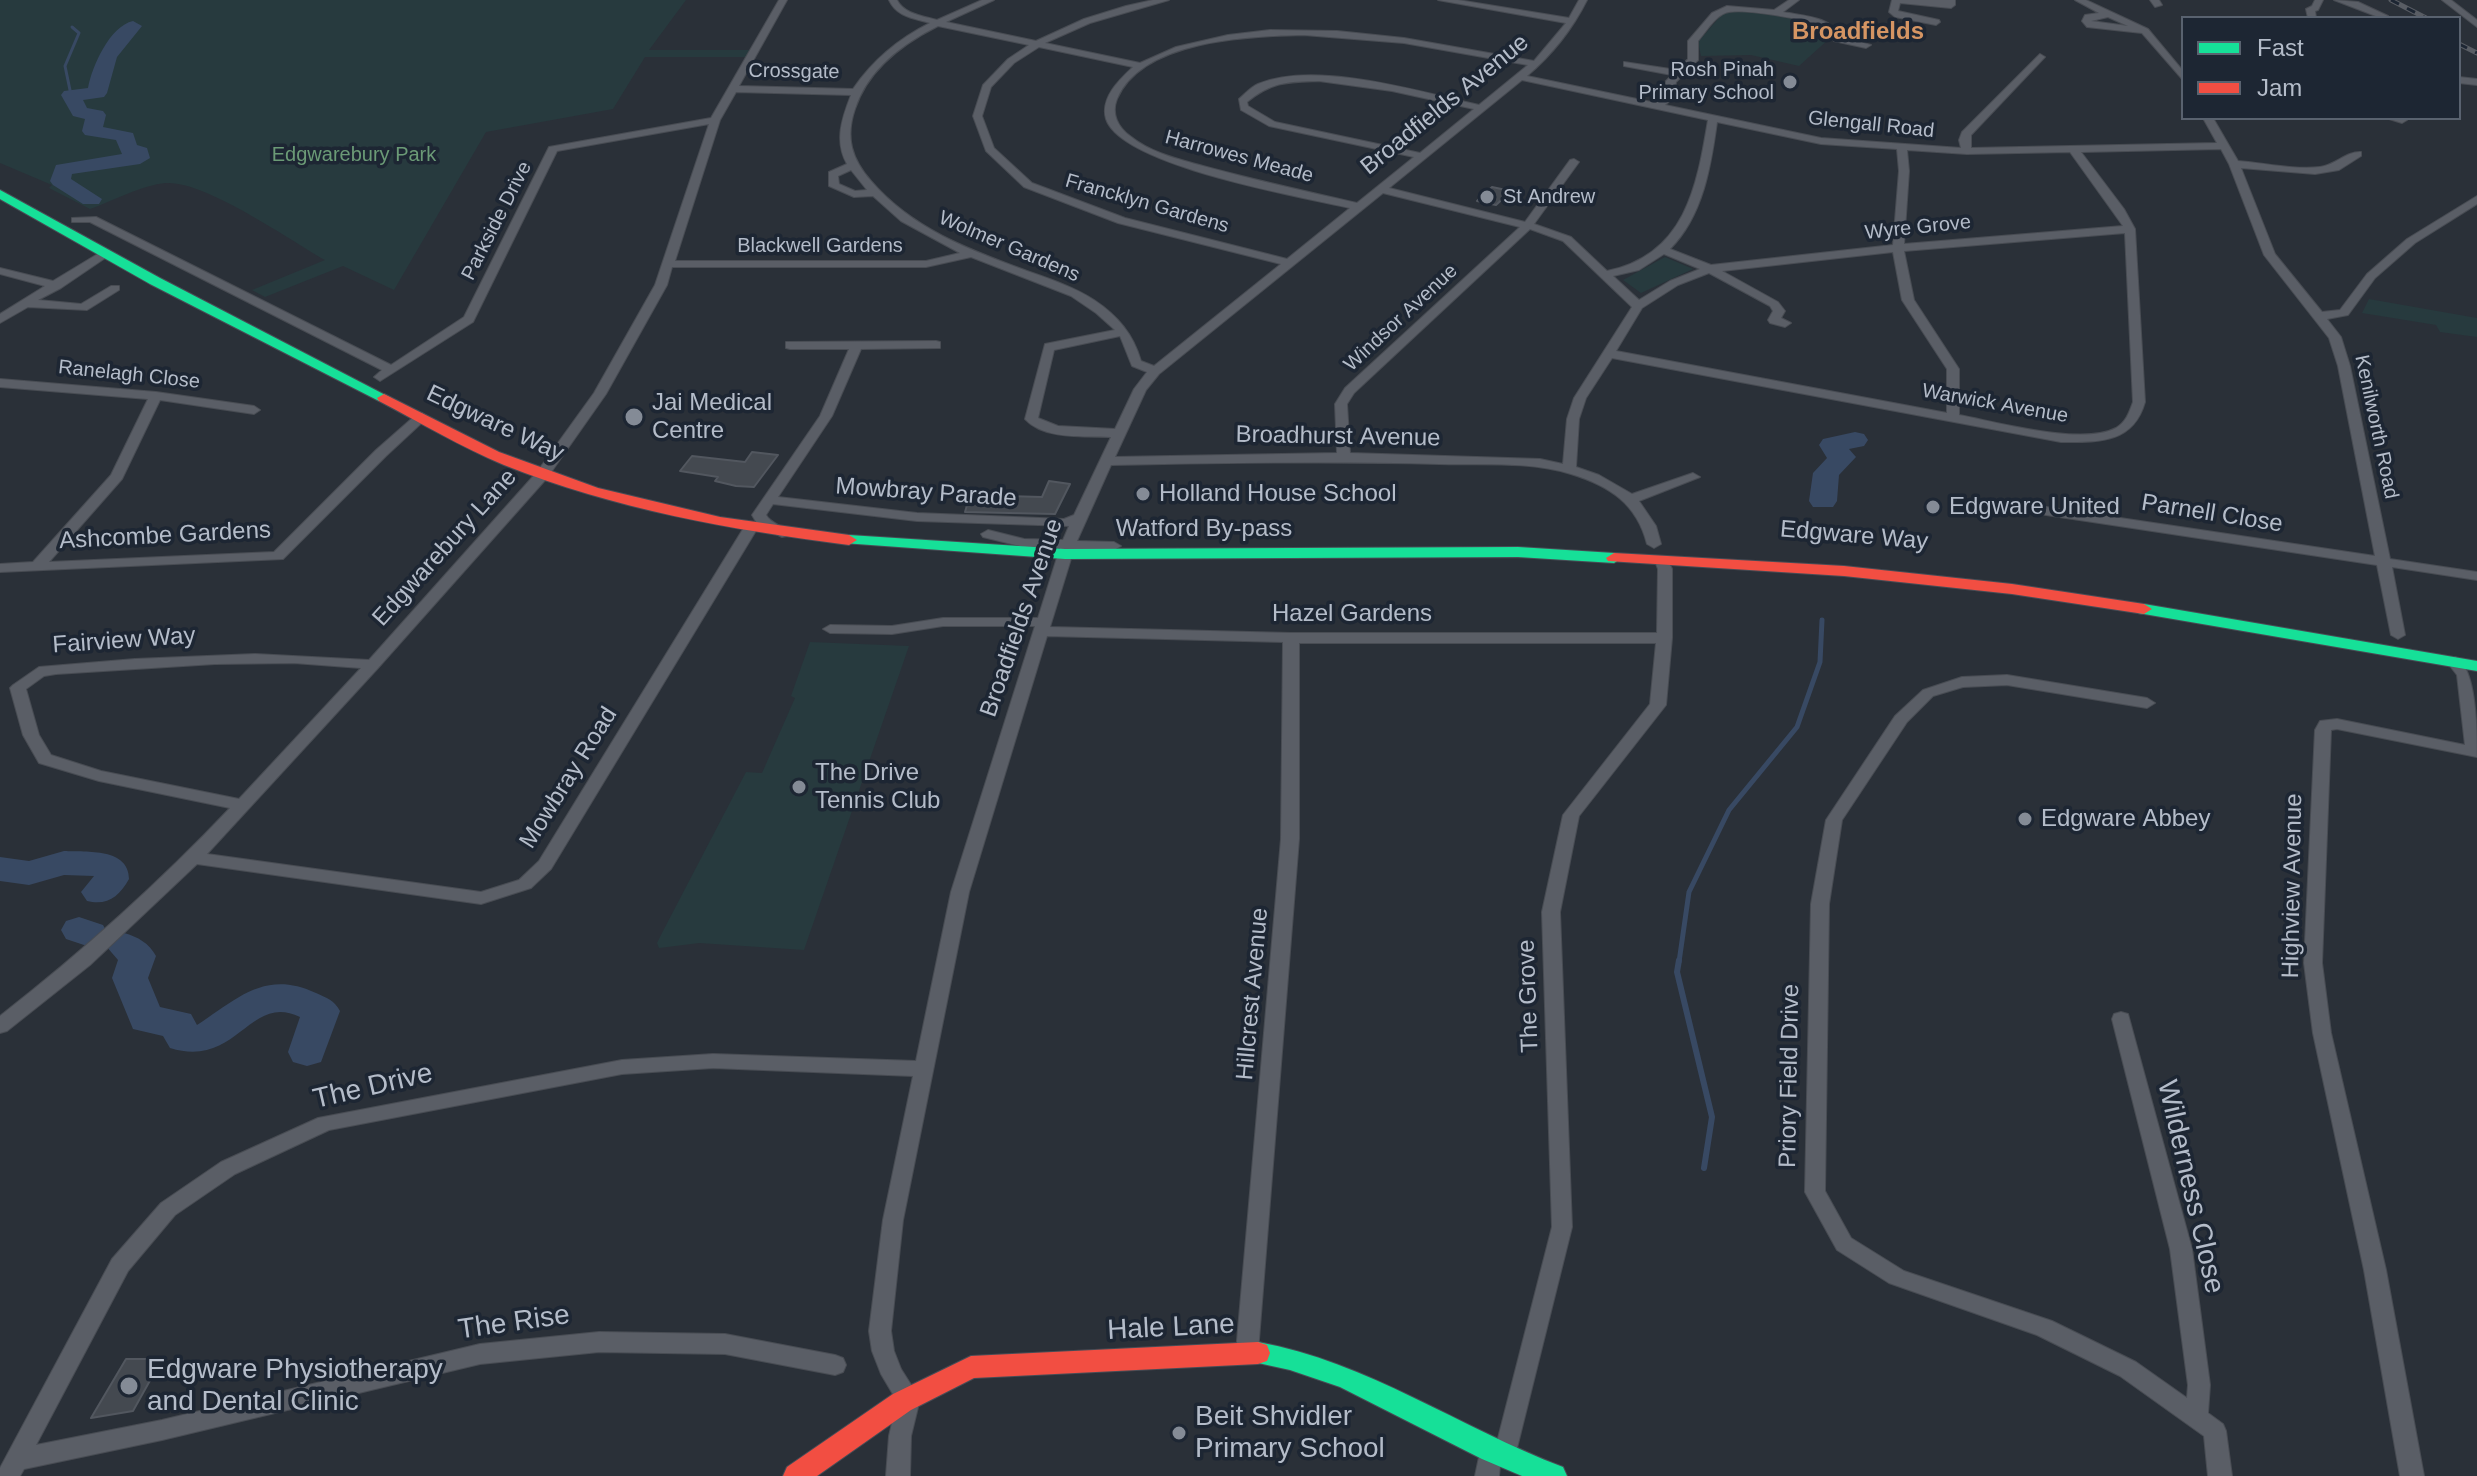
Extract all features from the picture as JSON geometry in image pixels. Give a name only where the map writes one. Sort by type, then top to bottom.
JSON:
[{"type":"main road","name":"Edgware Way","points":[[0,178],[386,374],[547,467],[683,516],[760,514],[873,529],[1072,538]]},
{"type":"main road","name":"Edgware Way","points":[[0,194],[105,254],[509,462],[547,467]]},
{"type":"main road","name":"Edgware Way","points":[[760,514],[784,534],[1072,538]]},
{"type":"main road","name":"Edgware Way","points":[[1220,538],[1420,535],[1658,552],[2012,589],[2248,625],[2477,666]]},
{"type":"main road","name":"Watford By-pass","points":[[1072,538],[1220,538]]},
{"type":"main road","name":"Watford By-pass","points":[[1072,538],[1155,553],[1344,552]]},
{"type":"main road","name":"Edgware Way","points":[[1344,552],[1658,552],[1835,556],[2015,576],[2398,635],[2477,652]]},
{"type":"main road","name":"Hale Lane","points":[[796,1476],[947,1376],[982,1366],[1247,1352],[1279,1354],[1314,1362],[1366,1384],[1498,1453],[1554,1476]]},
{"type":"street","name":"Edgwarebury Lane","points":[[0,1026],[84,960],[193,858],[373,665],[547,467],[600,394],[661,285],[715,120],[783,0]]},
{"type":"street","points":[[893,0],[897,8],[905,13],[938,23],[1140,66]]},
{"type":"street","name":"Wolmer Gardens","points":[[990,0],[938,23],[882,61],[853,92],[842,135],[852,166],[895,212],[918,228],[971,254],[1075,294],[1099,309],[1122,332],[1136,363],[1155,371]]},
{"type":"street","name":"Francklyn Gardens","points":[[1165,0],[1108,12],[1034,42],[1006,63],[984,92],[979,110],[981,133],[1004,164],[1030,187],[1082,208],[1290,263]]},
{"type":"street","points":[[1442,0],[1572,21]]},
{"type":"street","name":"Broadfields Avenue","points":[[909,1399],[892,1374],[883,1351],[880,1331],[893,1220],[960,892],[1041,626],[1072,538],[1118,433],[1140,389],[1155,371],[1536,64],[1572,21],[1583,0]]},
{"type":"street","points":[[1776,13],[1795,0]]},
{"type":"street","points":[[1936,22],[1898,15],[1893,12],[1897,0],[1951,2]]},
{"type":"street","points":[[2079,0],[2113,13],[2146,32],[2181,75]]},
{"type":"street","points":[[2312,16],[2310,9],[2315,8],[2319,0],[2338,0],[2384,16]]},
{"type":"street","points":[[2446,0],[2477,24]]},
{"type":"street","points":[[1659,105],[1669,97],[1671,81],[1693,60],[1693,41],[1715,15],[1734,9],[1776,13],[1822,23],[1833,30],[1837,39],[1866,45]]},
{"type":"street","points":[[2113,13],[2088,17],[2086,21],[2090,25],[2146,32]]},
{"type":"street","name":"Harrowes Meade","points":[[1359,207],[1215,172],[1164,157],[1130,142],[1113,126],[1109,109],[1113,95],[1123,79],[1140,66],[1198,44],[1234,37],[1301,32],[1381,38],[1536,64]]},
{"type":"street","points":[[1967,151],[1966,134],[2040,57]]},
{"type":"street","points":[[1627,64],[1678,73]]},
{"type":"street","points":[[1421,156],[1272,124],[1244,108],[1242,101],[1254,88],[1267,82],[1320,77],[1481,108]]},
{"type":"street","name":"Glengall Road","points":[[1521,77],[1821,141],[1967,151],[2224,146]]},
{"type":"street","name":"Crossgate","points":[[734,89],[853,92]]},
{"type":"street","points":[[1603,275],[1639,266],[1663,250],[1694,206],[1703,179],[1713,117]]},
{"type":"street","name":"Parkside Drive","points":[[386,374],[469,319],[553,149],[715,120]]},
{"type":"street","name":"Kenilworth Road","points":[[2209,120],[2234,164],[2270,255],[2335,337],[2344,366],[2398,635]]},
{"type":"street","points":[[1902,147],[1904,171],[1898,248],[1908,300],[1953,369],[1953,418]]},
{"type":"street","name":"Warwick Avenue","points":[[1607,353],[2061,438],[2096,438],[2124,431],[2137,418],[2139,402],[2130,229],[2127,220],[2074,150]]},
{"type":"street","points":[[2234,164],[2315,171],[2335,168],[2357,154]]},
{"type":"street","name":"Windsor Avenue","points":[[1344,457],[1341,404],[1349,391],[1528,225],[1574,162]]},
{"type":"street","points":[[852,166],[833,174],[834,186],[854,194],[876,193]]},
{"type":"street","points":[[1380,189],[1528,225],[1567,239],[1638,306]]},
{"type":"street","points":[[2321,316],[2344,313],[2371,276],[2411,241],[2477,199]]},
{"type":"street","name":"Edgware Way","points":[[84,219],[275,309],[292,307],[302,313],[295,320],[386,374]]},
{"type":"street","name":"Wyre Grove","points":[[1710,269],[1898,248],[2130,229]]},
{"type":"street","points":[[1663,250],[1710,269],[1774,304],[1779,311],[1774,320],[1785,323]]},
{"type":"street","points":[[0,319],[105,254]]},
{"type":"street","name":"Blackwell Gardens","points":[[667,264],[926,264],[971,254]]},
{"type":"street","points":[[2,268],[57,286]]},
{"type":"street","points":[[1569,468],[1573,419],[1580,398],[1638,306],[1674,283],[1710,269]]},
{"type":"street","points":[[67,319],[115,288]]},
{"type":"street","points":[[28,303],[83,308]]},
{"type":"street","points":[[1118,433],[1047,428],[1035,425],[1031,419],[1049,347],[1122,332]]},
{"type":"street","points":[[790,345],[936,345]]},
{"type":"street","name":"Mowbray Road","points":[[193,858],[481,898],[525,884],[545,865],[760,514],[826,416],[857,345]]},
{"type":"street","name":"Ranelagh Close","points":[[0,383],[156,396],[254,410]]},
{"type":"street","points":[[38,565],[117,476],[156,396]]},
{"type":"street","name":"Ashcombe Gardens","points":[[0,568],[278,556],[381,453],[422,417]]},
{"type":"street","name":"Broadhurst Avenue","points":[[1107,461],[1344,457],[1540,463],[1569,468],[1633,498]]},
{"type":"street","points":[[1633,498],[1693,477]]},
{"type":"street","name":"The Grove","points":[[1487,1476],[1498,1453],[1562,1227],[1551,912],[1571,815],[1658,705],[1664,638],[1665,569],[1646,515],[1633,498]]},
{"type":"street","name":"Parnell Close","points":[[2033,509],[2477,576]]},
{"type":"street","name":"Mowbray Parade","points":[[760,514],[1065,523],[1072,538]]},
{"type":"street","name":"Hazel Gardens","points":[[830,629],[892,630],[943,622],[1291,638],[1664,638]]},
{"type":"street","name":"Hillcrest Avenue","points":[[1247,1352],[1290,839],[1291,638]]},
{"type":"street","name":"Fairview Way","points":[[241,805],[99,776],[45,759],[31,735],[18,688],[39,672],[150,663],[323,658],[373,665]]},
{"type":"street","name":"Highview Avenue","points":[[2412,1476],[2375,1270],[2322,1033],[2313,963],[2323,730],[2326,725],[2337,724],[2476,752],[2465,675],[2455,662]]},
{"type":"street","name":"Priory Field Drive","points":[[2147,703],[2007,680],[1962,682],[1928,693],[1901,719],[1834,820],[1820,904],[1815,1192],[1844,1244],[1897,1277],[2044,1328],[2128,1369],[2215,1431],[2220,1476]]},
{"type":"street","name":"Wilderness Close","points":[[2121,1019],[2181,1249],[2199,1385],[2196,1418]]},
{"type":"street","name":"The Drive","points":[[12,1468],[120,1265],[168,1209],[228,1168],[325,1123],[622,1067],[713,1061],[922,1069]]},
{"type":"street","name":"The Rise","points":[[12,1468],[480,1354],[599,1342],[725,1344],[835,1365]]},
{"type":"street","points":[[898,1476],[900,1436],[909,1399]]},
{"type":"green space","name":"Edgwarebury Park","points":[[0,0],[686,0],[649,50],[756,50],[754,57],[645,57],[613,109],[486,132],[394,290],[343,266],[265,297],[252,290],[325,260],[224,201],[182,185],[166,183],[147,187],[90,209],[49,188],[52,185],[0,163]]},
{"type":"green space","points":[[1738,10],[1800,19],[1811,23],[1830,38],[1799,66],[1751,55],[1701,56],[1698,42],[1724,12]]},
{"type":"green space","points":[[1665,257],[1693,269],[1641,293],[1623,280]]},
{"type":"green space","points":[[2369,299],[2477,318],[2477,337],[2440,332],[2436,325],[2362,313]]},
{"type":"green space","name":"The Drive Tennis Club","points":[[810,642],[909,646],[804,950],[699,943],[659,948],[657,943],[746,772],[762,773],[795,698],[791,696]]},
{"type":"building","points":[[1492,187],[1511,191],[1496,205],[1477,201]]},
{"type":"building","points":[[752,452],[778,455],[754,487],[736,486],[715,481],[718,477],[680,471],[692,456],[745,462]]},
{"type":"building","points":[[1049,481],[1070,484],[1055,514],[965,512],[970,495],[1042,497]]},
{"type":"building","name":"Edgware Physiotherapy and Dental Clinic","points":[[126,1359],[162,1359],[133,1411],[91,1418]]},
{"type":"waterway","points":[[91,199],[60,181],[63,169],[140,158],[140,152],[128,150],[126,137],[92,131],[96,115],[80,112],[71,95],[97,93],[108,57],[133,26]]},
{"type":"waterway","points":[[71,95],[65,66],[79,33],[72,27]]},
{"type":"waterway","points":[[1823,501],[1826,473],[1843,457],[1834,451],[1832,445],[1855,440]]},
{"type":"waterway","points":[[1679,962],[1689,892],[1729,810],[1797,727],[1820,662],[1822,620]]},
{"type":"waterway","points":[[0,869],[29,873],[64,863],[103,865],[112,870],[112,879],[99,892]]},
{"type":"waterway","points":[[79,930],[90,934]]},
{"type":"waterway","points":[[124,946],[138,956],[130,978],[146,1019],[178,1024],[183,1038],[198,1040],[212,1034],[256,1002],[274,997],[296,999],[321,1011],[307,1052]]},
{"type":"waterway","points":[[1679,960],[1677,972],[1712,1117],[1704,1168]]},
{"type":"railway","points":[[2391,0],[2422,16]]},
{"type":"railway","points":[[2461,45],[2477,53]]},
{"type":"traffic: fast","points":[[0,194],[155,281],[384,398]]},
{"type":"traffic: fast","points":[[849,540],[1065,554],[1518,552],[1614,558]]},
{"type":"traffic: fast","points":[[2144,609],[2477,666]]},
{"type":"traffic: fast","points":[[1258,1353],[1290,1359],[1349,1379],[1491,1451],[1554,1476]]},
{"type":"traffic: jam","points":[[384,398],[494,455],[592,491],[677,513],[763,529],[849,540]]},
{"type":"traffic: jam","points":[[1614,558],[1844,571],[2012,589],[2144,609]]},
{"type":"traffic: jam","points":[[796,1476],[902,1402],[971,1367],[1258,1353]]},
{"type":"place","name":"Rosh Pinah Primary School","points":[[1790,82]]},
{"type":"place","name":"St Andrew","points":[[1487,197]]},
{"type":"place","name":"Jai Medical Centre","points":[[634,417]]},
{"type":"place","name":"Holland House School","points":[[1143,494]]},
{"type":"place","name":"Edgware United","points":[[1933,507]]},
{"type":"place","name":"The Drive Tennis Club","points":[[799,787]]},
{"type":"place","name":"Edgware Abbey","points":[[2025,819]]},
{"type":"place","name":"Edgware Physiotherapy and Dental Clinic","points":[[129,1386]]},
{"type":"place","name":"Beit Shvidler Primary School","points":[[1179,1433]]},
{"type":"district","name":"Broadfields","points":[[1858,32]]}]
